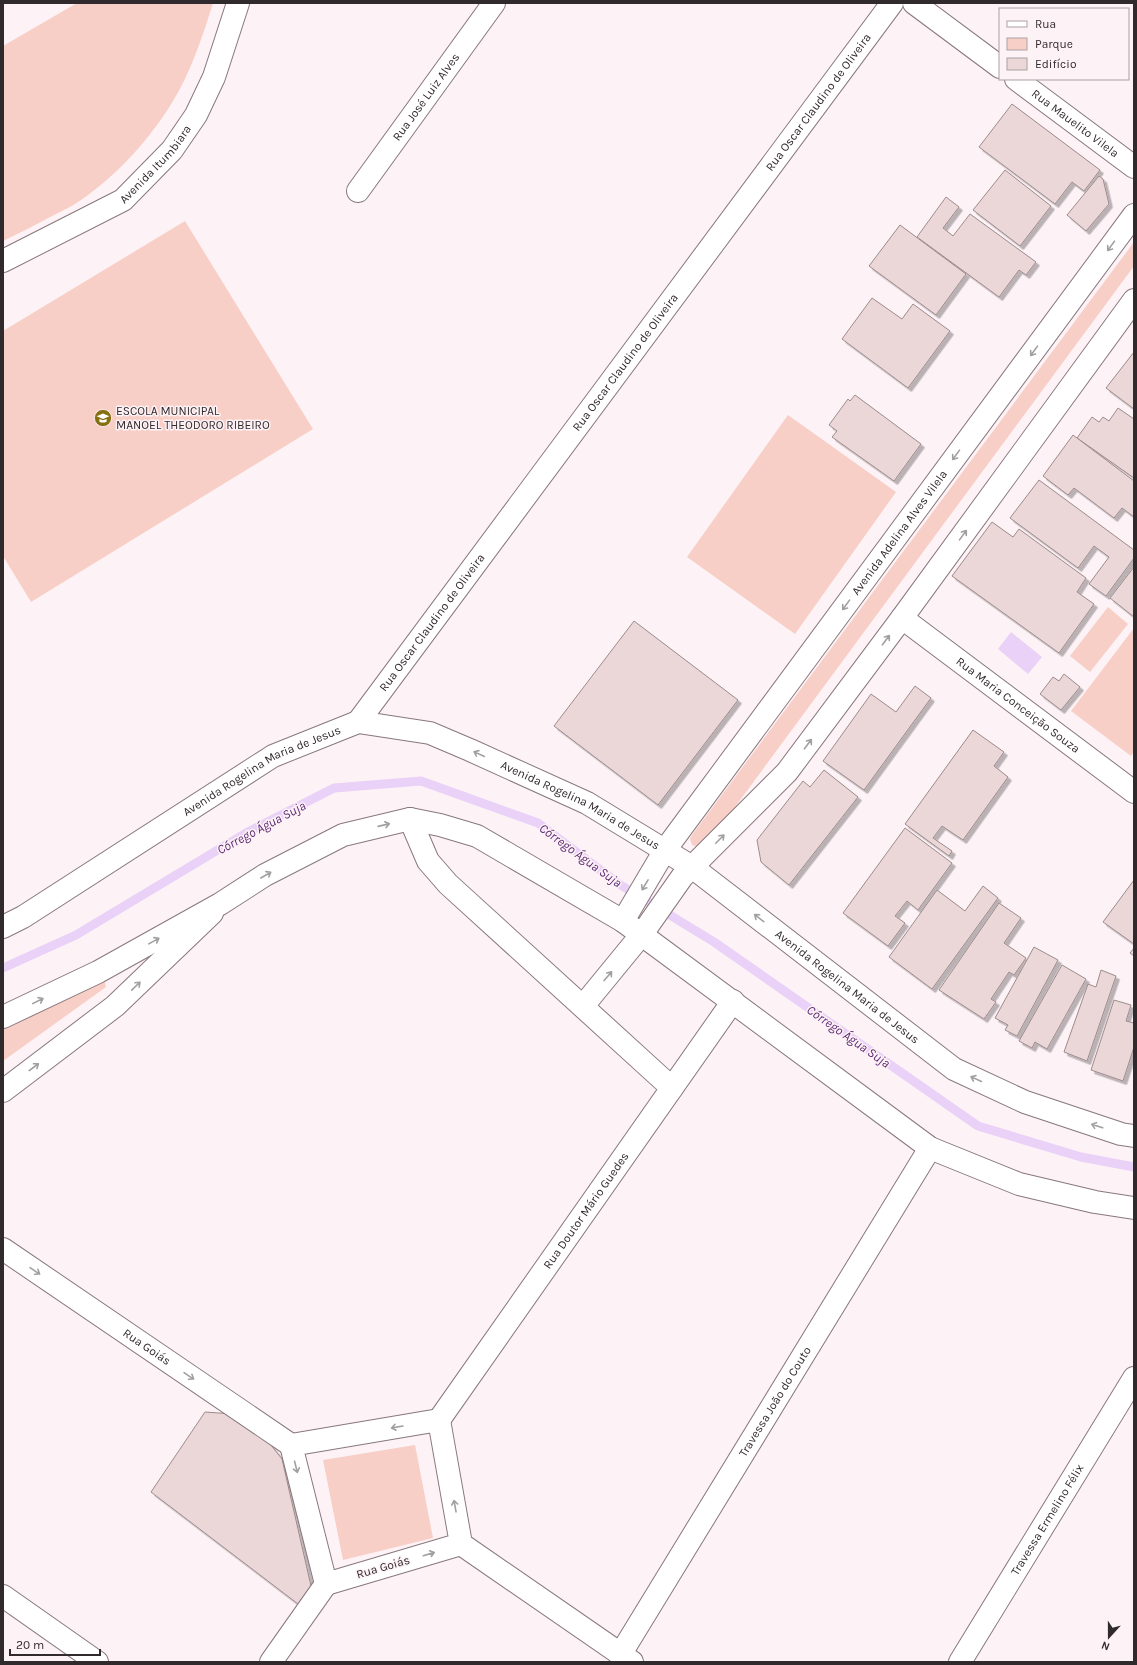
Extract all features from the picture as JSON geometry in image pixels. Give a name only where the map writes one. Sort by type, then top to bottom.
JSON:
[{"type":"street","name":"Avenida Itumbiara","points":[[3,261],[123,200],[172,150],[196,115],[214,77],[238,3]]},
{"type":"street","name":"Rua José Luiz Alves","points":[[358,190],[494,3]]},
{"type":"street","name":"Rua Oscar Claudino de Oliveira","points":[[358,722],[892,3]]},
{"type":"street","points":[[914,3],[999,66]]},
{"type":"street","name":"Rua Mauelito Vilela","points":[[1017,80],[1134,167]]},
{"type":"street","name":"Avenida Adelina Alves Vilela","points":[[627,915],[663,855],[1134,215]]},
{"type":"street","points":[[583,1006],[647,928],[687,872],[787,772],[902,618],[1134,300]]},
{"type":"street","name":"Rua Maria Conceição Souza","points":[[902,618],[1134,792]]},
{"type":"street","name":"Avenida Rogelina Maria de Jesus","points":[[3,927],[23,917],[273,756],[358,722],[430,733],[587,803],[687,872],[954,1069],[1025,1102],[1121,1134],[1134,1136]]},
{"type":"street","points":[[410,819],[428,861],[448,884],[672,1088]]},
{"type":"street","points":[[3,1017],[98,972],[220,904],[264,875],[343,835],[410,819],[440,825],[476,836],[627,915],[647,928],[733,1001],[930,1148],[1019,1184],[1095,1202],[1134,1208]]},
{"type":"street","points":[[3,1091],[115,1006],[220,904]]},
{"type":"street","name":"Rua Doutor Mário Guedes","points":[[440,1420],[733,1001]]},
{"type":"street","name":"Travessa João do Couto","points":[[626,1658],[930,1148]]},
{"type":"street","name":"Rua Goiás","points":[[3,1249],[291,1445]]},
{"type":"street","name":"Travessa Ermelino Félix","points":[[960,1662],[1134,1378]]},
{"type":"street","points":[[271,1662],[326,1584],[291,1445],[440,1420],[461,1544],[626,1658]]},
{"type":"street","name":"Rua Goiás","points":[[326,1584],[461,1544]]},
{"type":"street","points":[[3,1596],[97,1662]]},
{"type":"green space","points":[[77,3],[213,3],[200,43],[184,82],[161,119],[130,158],[94,191],[78,202],[3,241],[3,46]]},
{"type":"green space","points":[[185,221],[313,429],[31,602],[3,556],[3,331]]},
{"type":"green space","points":[[1134,242],[1134,266],[704,849],[692,845],[690,839],[692,835]]},
{"type":"green space","points":[[788,415],[896,492],[795,634],[687,557]]},
{"type":"green space","points":[[1108,607],[1128,624],[1090,672],[1070,656]]},
{"type":"green space","points":[[1134,628],[1134,751],[1131,756],[1071,711]]},
{"type":"green space","points":[[103,977],[106,987],[3,1061],[3,1023]]},
{"type":"green space","points":[[415,1445],[433,1538],[343,1560],[323,1460]]},
{"type":"shaded area","points":[[1011,632],[1042,657],[1028,674],[998,649]]},
{"type":"building","points":[[1012,104],[1100,170],[1084,191],[1072,182],[1055,204],[979,147]]},
{"type":"building","points":[[1005,170],[1051,206],[1020,246],[973,210]]},
{"type":"building","points":[[1099,176],[1103,179],[1109,204],[1086,231],[1067,215]]},
{"type":"building","points":[[946,197],[959,207],[943,228],[953,236],[970,214],[1036,262],[1026,275],[1019,270],[999,297],[917,237]]},
{"type":"building","points":[[900,225],[966,274],[936,315],[869,266]]},
{"type":"building","points":[[872,298],[902,319],[913,304],[950,331],[908,388],[842,339]]},
{"type":"building","points":[[1134,352],[1134,409],[1106,388]]},
{"type":"building","points":[[855,395],[921,444],[894,481],[832,437],[837,431],[829,425],[848,399],[850,401]]},
{"type":"building","points":[[1118,408],[1134,419],[1134,478],[1077,438],[1092,417],[1099,422],[1103,417],[1109,421]]},
{"type":"building","points":[[1073,435],[1134,481],[1134,517],[1122,508],[1114,518],[1074,488],[1068,495],[1043,476]]},
{"type":"building","points":[[1039,480],[1134,550],[1134,558],[1106,596],[1089,584],[1109,557],[1094,546],[1078,568],[1010,518]]},
{"type":"building","points":[[992,522],[1013,537],[1019,529],[1086,578],[1077,592],[1094,604],[1059,653],[952,576]]},
{"type":"building","points":[[1134,567],[1134,617],[1110,598]]},
{"type":"building","points":[[634,621],[738,700],[658,805],[554,726]]},
{"type":"building","points":[[1064,674],[1080,687],[1061,710],[1040,694],[1053,677],[1059,681]]},
{"type":"building","points":[[915,686],[931,698],[864,790],[823,761],[871,694],[896,712]]},
{"type":"building","points":[[973,730],[1004,752],[994,766],[1008,777],[963,840],[942,826],[933,838],[952,851],[949,856],[905,824]]},
{"type":"building","points":[[824,770],[858,797],[789,885],[761,862],[757,840],[803,781],[810,787]]},
{"type":"building","points":[[905,828],[952,863],[918,910],[907,901],[895,916],[905,923],[888,946],[843,913]]},
{"type":"building","points":[[1134,880],[1134,944],[1103,922]]},
{"type":"building","points":[[983,886],[998,898],[932,989],[889,957],[937,890],[965,911]]},
{"type":"building","points":[[999,903],[1021,918],[1004,943],[1026,958],[1014,975],[1009,972],[991,999],[996,1002],[984,1019],[939,990]]},
{"type":"building","points":[[1034,947],[1058,960],[1017,1036],[1005,1030],[1008,1025],[995,1018]]},
{"type":"building","points":[[1134,948],[1134,956],[1130,953]]},
{"type":"building","points":[[1062,965],[1086,979],[1047,1049],[1035,1042],[1032,1048],[1019,1041]]},
{"type":"building","points":[[1101,970],[1116,976],[1087,1061],[1064,1052],[1088,984],[1096,987]]},
{"type":"building","points":[[1114,1000],[1131,1005],[1126,1021],[1134,1023],[1134,1047],[1123,1081],[1091,1070]]},
{"type":"building","points":[[205,1412],[247,1415],[282,1459],[311,1586],[298,1604],[151,1492]]},
{"type":"waterway","name":"Córrego Água Suja","points":[[3,968],[76,935],[246,833],[334,788],[421,781],[538,823],[619,884],[714,942],[978,1126],[1081,1157],[1134,1167]]},
{"type":"place","name":"ESCOLA MUNICIPAL MANOEL THEODORO RIBEIRO","points":[[103,418]]}]
